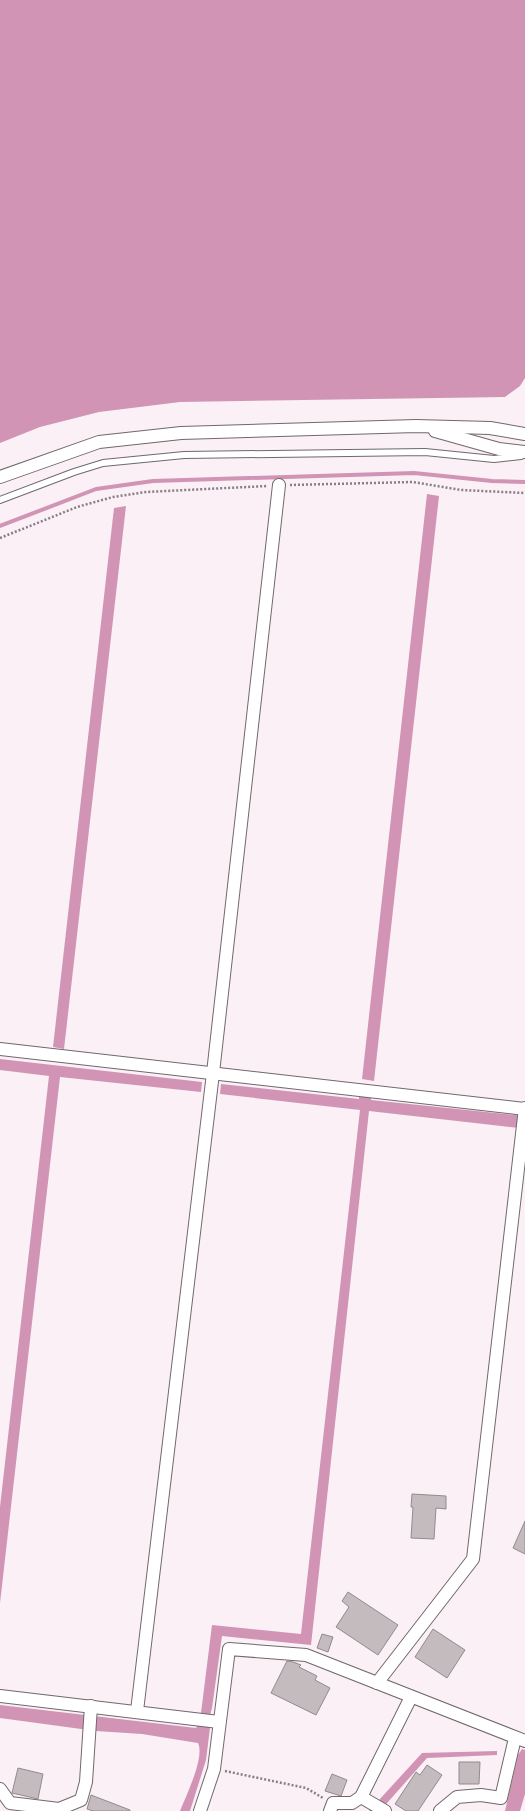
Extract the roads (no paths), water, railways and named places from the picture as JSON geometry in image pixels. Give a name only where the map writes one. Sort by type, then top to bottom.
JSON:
[{"type":"street","points":[[0,477],[99,442],[181,433],[416,426],[490,428],[525,434]]},
{"type":"street","points":[[416,426],[499,449],[525,452]]},
{"type":"street","points":[[137,1711],[279,485]]},
{"type":"street","points":[[0,1049],[525,1108],[473,1560],[377,1683]]},
{"type":"street","points":[[200,1811],[214,1769],[216,1721],[229,1649],[306,1655],[520,1740],[501,1798],[481,1795],[457,1797],[440,1811]]},
{"type":"street","points":[[0,1696],[216,1721]]},
{"type":"street","points":[[331,1807],[352,1803],[361,1797],[411,1696]]},
{"type":"street","points":[[0,1790],[9,1807],[59,1810],[81,1800],[86,1782],[91,1706]]},
{"type":"street","points":[[361,1797],[385,1811]]},
{"type":"lane","points":[[0,500],[74,472],[103,463],[184,456],[425,452],[494,458],[525,456]]},
{"type":"waterway","points":[[0,526],[96,489],[153,481],[414,473],[492,481],[525,482]]}]
